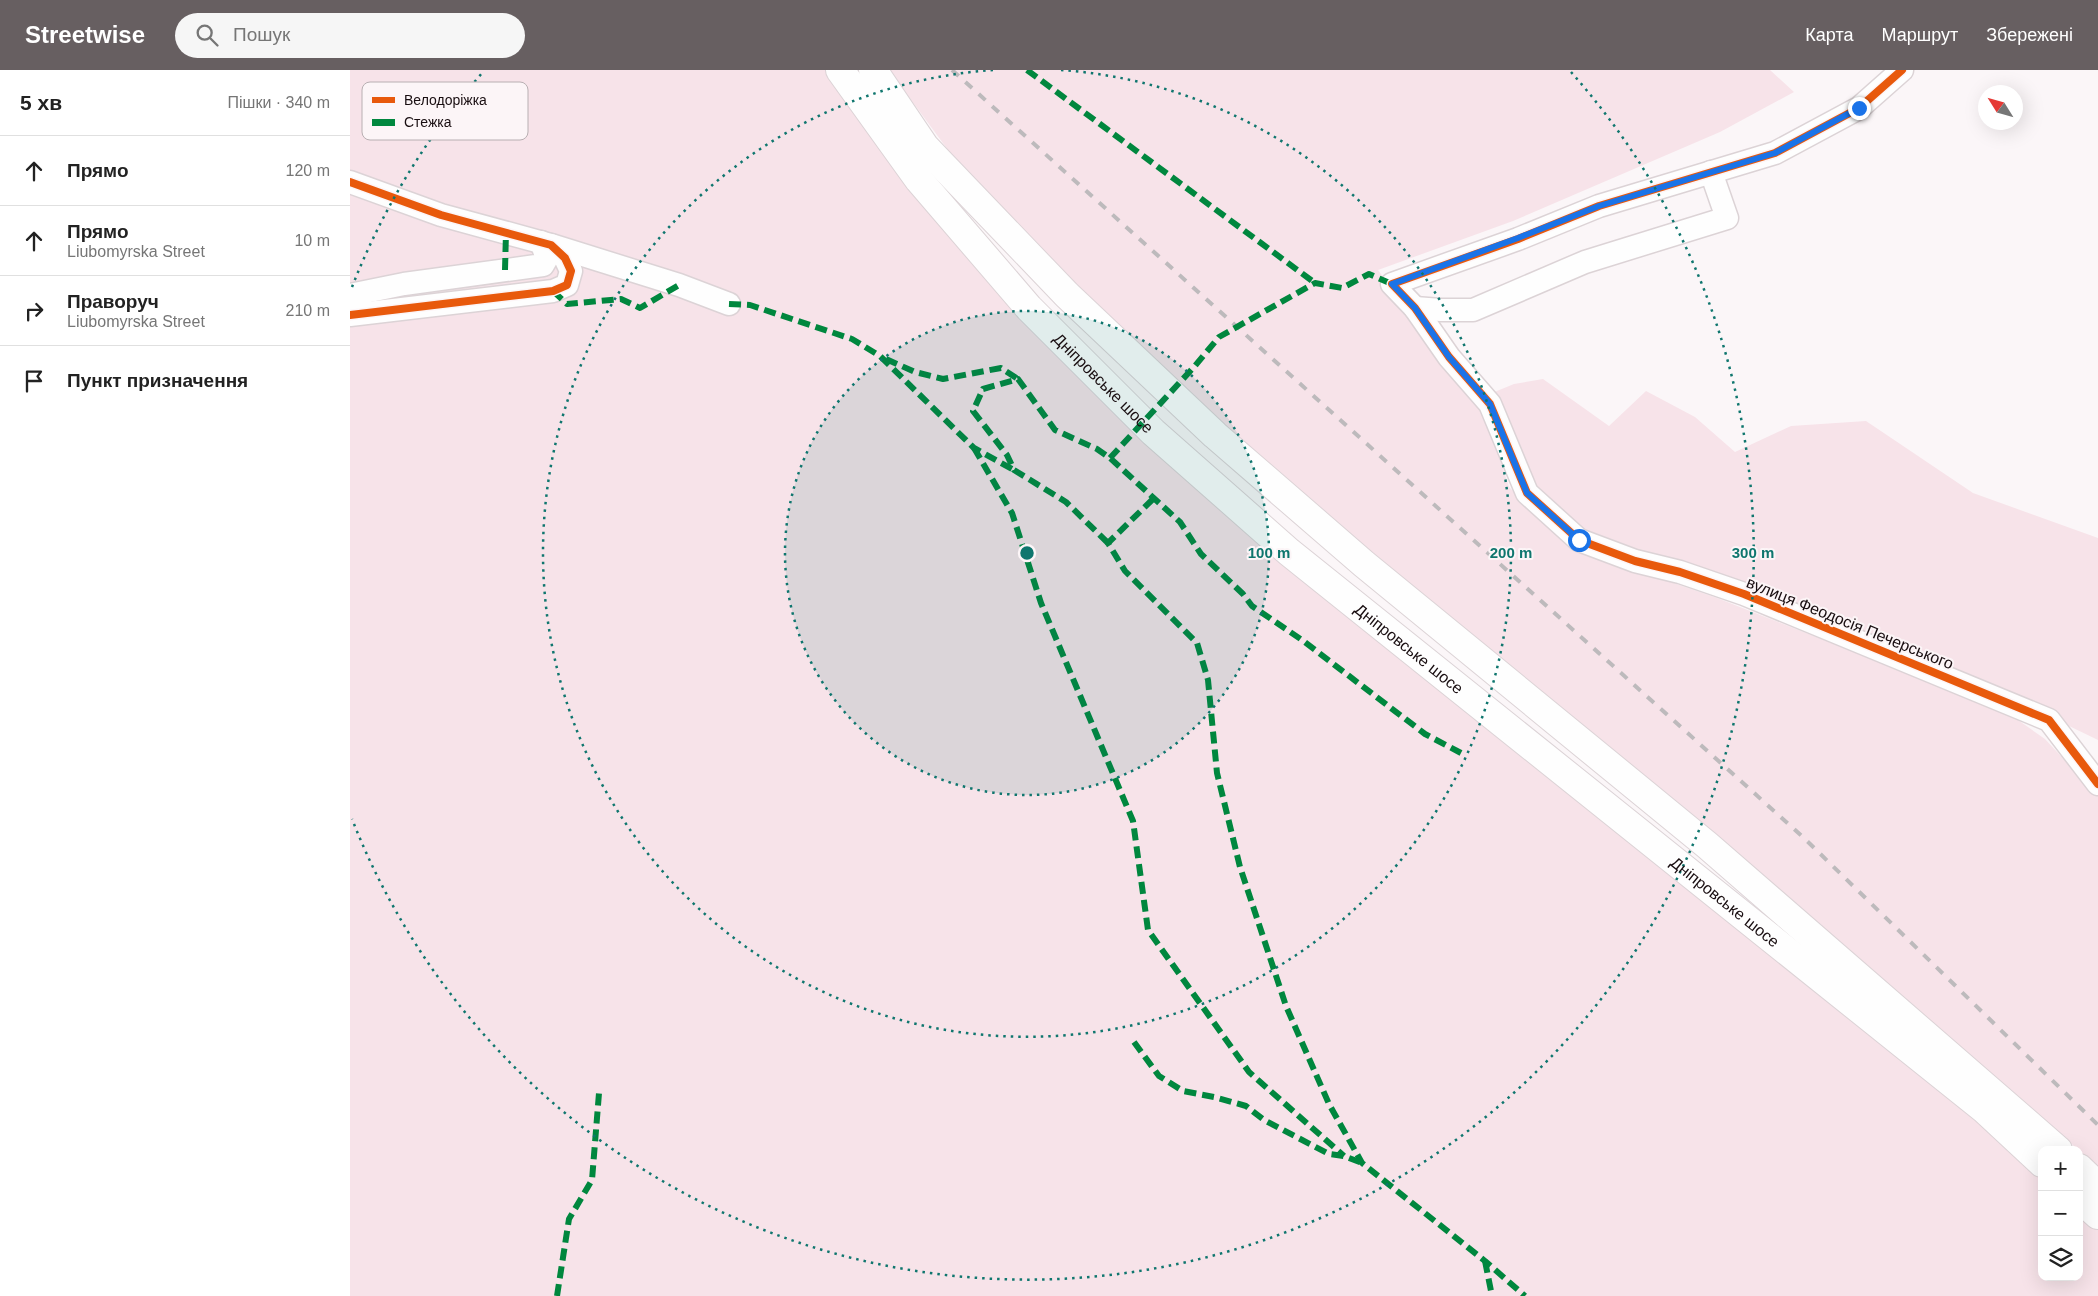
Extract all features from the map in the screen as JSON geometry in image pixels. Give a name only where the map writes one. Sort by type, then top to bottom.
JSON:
[{"type":"main road","name":"Дніпровське шосе","points":[[840,70],[919,180],[1016,293],[1153,432],[1289,552],[1984,1109],[2038,1159]]},
{"type":"main road","name":"Дніпровське шосе","points":[[873,70],[925,147],[1067,295],[1215,435],[1364,564],[1707,845],[2053,1146]]},
{"type":"main road","points":[[2083,1172],[2098,1186]]},
{"type":"main road","points":[[2083,1202],[2098,1215]]},
{"type":"street","points":[[1415,308],[1473,310],[1585,262],[1727,218],[1711,172],[1775,153],[1859,108],[1902,70]]},
{"type":"street","name":"вулиця Феодосія Печерського","points":[[1711,172],[1599,206],[1392,284],[1415,308],[1449,357],[1490,404],[1527,493],[1579,540],[1635,560],[1680,572],[1744,594],[2049,720],[2098,784]]},
{"type":"street","points":[[350,182],[441,215],[546,244],[729,304]]},
{"type":"street","points":[[350,316],[553,291],[567,285],[571,271],[565,258],[546,244]]},
{"type":"street","points":[[350,295],[404,284],[543,265],[547,258],[546,244]]},
{"type":"shaded area","points":[[350,70],[844,70],[919,180],[1153,432],[2038,1160],[2038,1281],[2083,1281],[2083,1202],[2098,1215],[2098,1296],[350,1296]]},
{"type":"shaded area","points":[[889,70],[1770,70],[1794,92],[1720,132],[1513,221],[1378,270],[1484,411],[1509,487],[1572,548],[1717,598],[2005,711],[2045,739],[2098,796],[2098,1167],[2083,1154],[2083,1146],[2074,1146],[1892,987],[1618,755],[1343,532],[1074,292],[951,154]]},
{"type":"shaded area","points":[[1543,379],[1609,426],[1646,391],[1695,417],[1735,452],[1791,426],[1866,421],[1973,493],[2098,538],[2098,740],[2067,725],[1585,535],[1535,490],[1492,393],[1514,384]]},
{"type":"railway","points":[[952,70],[1804,838],[2098,1125]]},
{"type":"marked path","points":[[1027,70],[1315,283]]},
{"type":"marked path","points":[[505,270],[506,232]]},
{"type":"marked path","points":[[1110,458],[1194,367],[1219,337],[1315,283],[1342,288],[1369,274],[1392,284]]},
{"type":"marked path","points":[[553,291],[567,304],[621,299],[640,308],[679,285]]},
{"type":"marked path","points":[[729,304],[750,305],[852,339],[880,356],[974,448],[1014,470]]},
{"type":"marked path","points":[[886,359],[915,372],[943,379],[1001,368],[1018,379]]},
{"type":"marked path","points":[[1108,543],[1066,502],[1014,470],[1007,455],[973,411],[983,389],[1018,379],[1055,430],[1097,449],[1110,458],[1180,522],[1201,554],[1243,594],[1252,606],[1302,640],[1425,734],[1461,753]]},
{"type":"marked path","points":[[974,448],[1012,513],[1041,603],[1133,821],[1148,930],[1249,1072],[1344,1156]]},
{"type":"marked path","points":[[1153,499],[1108,543],[1125,571],[1197,643],[1208,680],[1217,773],[1240,867],[1286,1006],[1329,1104],[1362,1163],[1485,1261],[1525,1296]]},
{"type":"marked path","points":[[1134,1042],[1159,1076],[1183,1091],[1246,1106],[1264,1120],[1329,1154],[1344,1156],[1362,1163]]},
{"type":"marked path","points":[[557,1296],[569,1219],[592,1180],[599,1093]]},
{"type":"marked path","points":[[1485,1261],[1492,1296]]},
{"type":"cycle path","points":[[1902,70],[1859,108],[1775,153],[1599,206],[1518,239],[1392,284],[1415,308],[1449,357],[1490,404],[1527,493],[1579,540],[1635,561],[1680,572],[1744,594],[2049,720],[2098,784]]},
{"type":"cycle path","points":[[350,182],[441,215],[551,245],[565,258],[571,271],[567,285],[553,291],[350,315]]},
{"type":"route","points":[[1579,540],[1527,493],[1490,404],[1449,357],[1415,308],[1392,284],[1599,206],[1775,153],[1859,108]]}]
